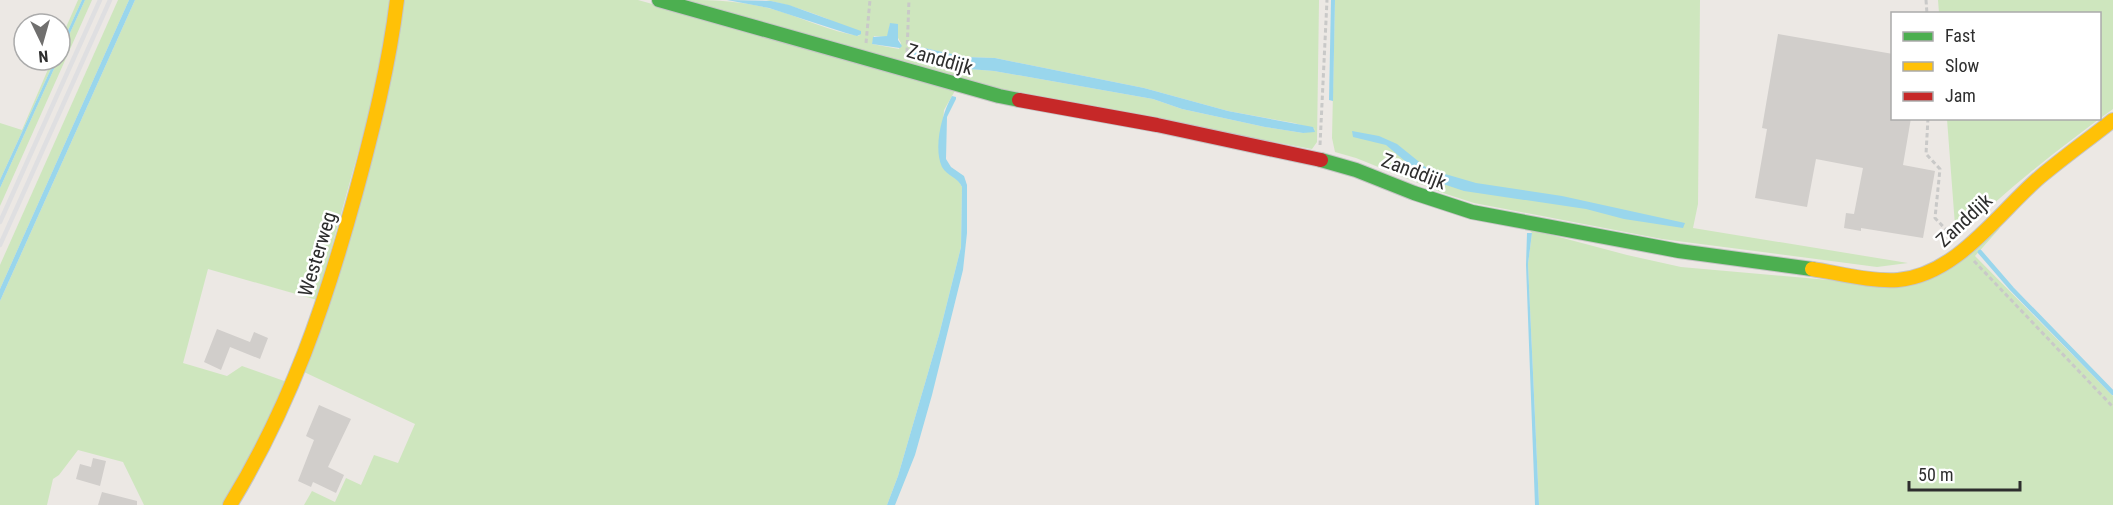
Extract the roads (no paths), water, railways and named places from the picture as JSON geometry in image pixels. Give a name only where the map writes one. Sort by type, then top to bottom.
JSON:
[{"type":"street","name":"Westerweg","points":[[230,505],[255,466],[284,403],[331,278],[352,209],[379,104],[397,0]]},
{"type":"street","name":"Zanddijk","points":[[659,0],[1010,98],[1157,125],[1320,160],[1356,170],[1424,197],[1472,212],[1679,251],[1878,279],[1898,280],[1926,274],[1951,260],[2040,177],[2113,120]]},
{"type":"water","points":[[82,0],[85,0],[72,29],[72,22]]},
{"type":"water","points":[[129,0],[135,0],[0,301],[0,289]]},
{"type":"water","points":[[727,0],[771,1],[789,5],[861,31],[861,34],[857,36],[769,8]]},
{"type":"water","points":[[1331,0],[1335,0],[1333,101],[1329,100]]},
{"type":"water","points":[[890,23],[898,24],[898,40],[902,46],[900,48],[872,44],[873,37],[887,36]]},
{"type":"water","points":[[915,46],[966,57],[995,58],[1144,88],[1228,111],[1313,127],[1315,132],[1303,133],[1265,127],[1182,109],[1153,99],[994,71],[956,68],[914,55],[912,50]]},
{"type":"water","points":[[50,72],[53,72],[0,188],[0,180]]},
{"type":"water","points":[[952,96],[956,99],[947,117],[946,159],[951,167],[964,176],[967,185],[967,233],[963,270],[915,455],[895,505],[887,505],[898,476],[939,335],[961,247],[962,187],[942,167],[938,150],[942,121]]},
{"type":"water","points":[[1352,131],[1379,136],[1397,144],[1428,169],[1476,183],[1562,196],[1685,223],[1683,228],[1624,219],[1586,209],[1464,191],[1425,178],[1386,145],[1353,137]]},
{"type":"water","points":[[1527,233],[1532,233],[1528,264],[1539,505],[1535,505],[1526,265]]},
{"type":"waterway","points":[[1980,252],[2012,289],[2113,393]]},
{"type":"railway","points":[[0,222],[100,0]]},
{"type":"railway","points":[[0,245],[110,0]]}]
